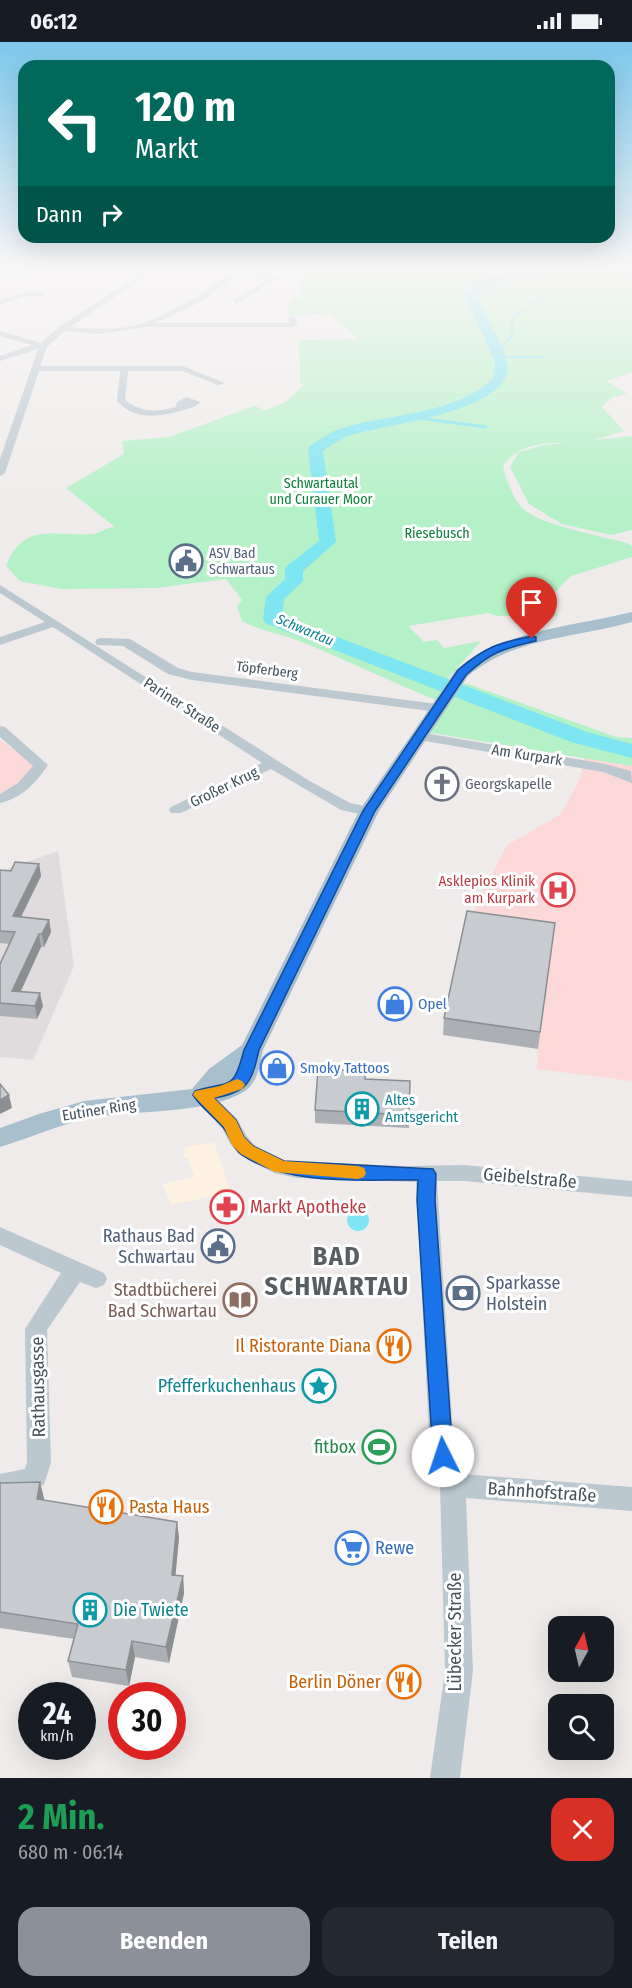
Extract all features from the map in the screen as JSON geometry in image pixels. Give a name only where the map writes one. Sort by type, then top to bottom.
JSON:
[{"type":"main road","name":"Eutiner Ring","points":[[0,1138],[44,1119],[99,1107],[164,1102],[223,1091],[236,1085],[245,1077],[251,1050],[369,811],[445,696],[471,664],[502,646],[588,629],[632,617]]},
{"type":"street","points":[[0,359],[25,350]]},
{"type":"street","points":[[0,473],[42,350]]},
{"type":"street","points":[[36,369],[183,368],[221,383]]},
{"type":"street","points":[[124,369],[120,395],[125,406],[154,416],[182,408]]},
{"type":"street","name":"Pariner Straße","points":[[0,588],[272,763],[346,807],[369,811]]},
{"type":"street","points":[[0,640],[54,623]]},
{"type":"street","name":"Töpferberg","points":[[101,642],[126,642],[174,670],[192,676],[445,696]]},
{"type":"street","points":[[0,730],[41,765],[28,783],[0,799]]},
{"type":"street","name":"Am Kurpark","points":[[419,736],[501,752],[605,768],[632,778]]},
{"type":"street","name":"Großer Krug","points":[[176,810],[272,763]]},
{"type":"street","name":"Geibelstraße","points":[[201,1095],[230,1124],[238,1140],[247,1150],[281,1167],[337,1172],[464,1173],[632,1189]]},
{"type":"street","name":"Lübecker Straße","points":[[427,1174],[426,1200],[442,1452],[453,1485],[459,1671],[445,1778]]},
{"type":"street","name":"Rathausgasse","points":[[0,1236],[86,1275],[58,1293],[36,1329],[39,1462],[35,1478],[0,1486]]},
{"type":"street","name":"Bahnhofstraße","points":[[453,1485],[632,1499]]},
{"type":"shaded area","points":[[0,740],[36,766],[25,779],[0,793]]},
{"type":"shaded area","name":"Asklepios Klinik am Kurpark","points":[[584,757],[632,766],[632,1081],[537,1069],[538,1049],[466,927],[506,846],[561,814],[580,779]]},
{"type":"shaded area","points":[[58,851],[74,966],[33,1060],[0,1057],[0,871]]},
{"type":"shaded area","points":[[214,1142],[231,1192],[171,1205],[163,1184],[194,1177],[188,1158],[184,1158],[183,1155],[185,1147]]},
{"type":"green space","name":"Schwartautal und Curauer Moor","points":[[299,350],[632,350],[632,372],[607,381],[627,394],[613,397],[602,407],[624,431],[594,440],[632,436],[632,530],[611,535],[562,524],[529,504],[510,467],[519,452],[544,445],[568,443],[549,443],[532,446],[524,449],[517,453],[503,466],[516,499],[530,514],[556,525],[627,543],[632,546],[632,557],[571,576],[548,599],[558,616],[531,613],[501,616],[488,613],[408,626],[424,642],[437,640],[444,648],[481,641],[447,680],[468,684],[616,737],[632,738],[632,766],[420,731],[439,701],[312,646],[242,621],[237,606],[242,600],[226,579],[156,588],[61,589],[20,581],[6,566],[13,552],[22,542],[31,537],[42,534],[93,534],[115,527],[66,488],[122,455],[124,452],[122,441],[169,437],[254,406],[265,410],[284,403],[304,385],[300,382]]},
{"type":"water","points":[[358,1209],[366,1212],[369,1220],[366,1228],[358,1231],[350,1228],[347,1220],[350,1212]]},
{"type":"building","points":[[15,862],[39,864],[13,916],[49,920],[42,934],[39,934],[12,991],[40,993],[35,1006],[0,1003],[0,964],[15,932],[0,931],[0,870],[11,871]]},
{"type":"building","points":[[467,911],[555,923],[540,1032],[444,1018]]},
{"type":"building","name":"Altes Amtsgericht","points":[[318,1069],[365,1071],[365,1079],[410,1081],[409,1115],[315,1110]]},
{"type":"building","points":[[0,1084],[9,1095],[0,1100]]},
{"type":"building","points":[[40,1482],[37,1499],[177,1522],[172,1575],[183,1576],[166,1647],[132,1641],[126,1670],[68,1661],[78,1624],[0,1612],[0,1483]]},
{"type":"waterway","name":"Schwartau","points":[[496,350],[501,362],[501,373],[499,380],[489,390],[453,406],[347,431],[315,449],[328,542],[294,569],[294,581],[275,597],[272,619],[579,737],[632,751]]},
{"type":"waterway","points":[[499,357],[542,357]]},
{"type":"waterway","points":[[411,417],[486,427]]},
{"type":"slow traffic","points":[[237,1085],[223,1091],[201,1095],[222,1114],[247,1150],[281,1167],[358,1173]]},
{"type":"place","name":"ASV Bad Schwartaus","points":[[186,561]]},
{"type":"place","name":"Georgskapelle","points":[[442,784]]},
{"type":"place","name":"Asklepios Klinik am Kurpark","points":[[558,890]]},
{"type":"place","name":"Opel","points":[[395,1004]]},
{"type":"place","name":"Smoky Tattoos","points":[[277,1068]]},
{"type":"place","name":"Altes Amtsgericht","points":[[362,1109]]},
{"type":"place","name":"Markt Apotheke","points":[[227,1207]]},
{"type":"place","name":"Rathaus Bad Schwartau","points":[[218,1246]]},
{"type":"place","name":"Sparkasse Holstein","points":[[463,1293]]},
{"type":"place","name":"Stadtbücherei Bad Schwartau","points":[[240,1300]]},
{"type":"place","name":"Il Ristorante Diana","points":[[394,1346]]},
{"type":"place","name":"Pfefferkuchenhaus","points":[[319,1386]]},
{"type":"place","name":"fitbox","points":[[379,1447]]},
{"type":"place","name":"Pasta Haus","points":[[106,1507]]},
{"type":"place","name":"Rewe","points":[[352,1548]]},
{"type":"place","name":"Die Twiete","points":[[90,1610]]},
{"type":"place","name":"Berlin Döner","points":[[404,1682]]},
{"type":"district","name":"BAD SCHWARTAU","points":[[337,1271]]},
{"type":"route","points":[[443,1456],[426,1200],[427,1174],[337,1172],[281,1167],[247,1150],[222,1114],[201,1095],[223,1091],[236,1085],[245,1077],[251,1050],[369,811],[436,708],[462,673],[481,656],[502,646],[532,639]]},
{"type":"park label","name":"Riesebusch","points":[[437,533]]}]
